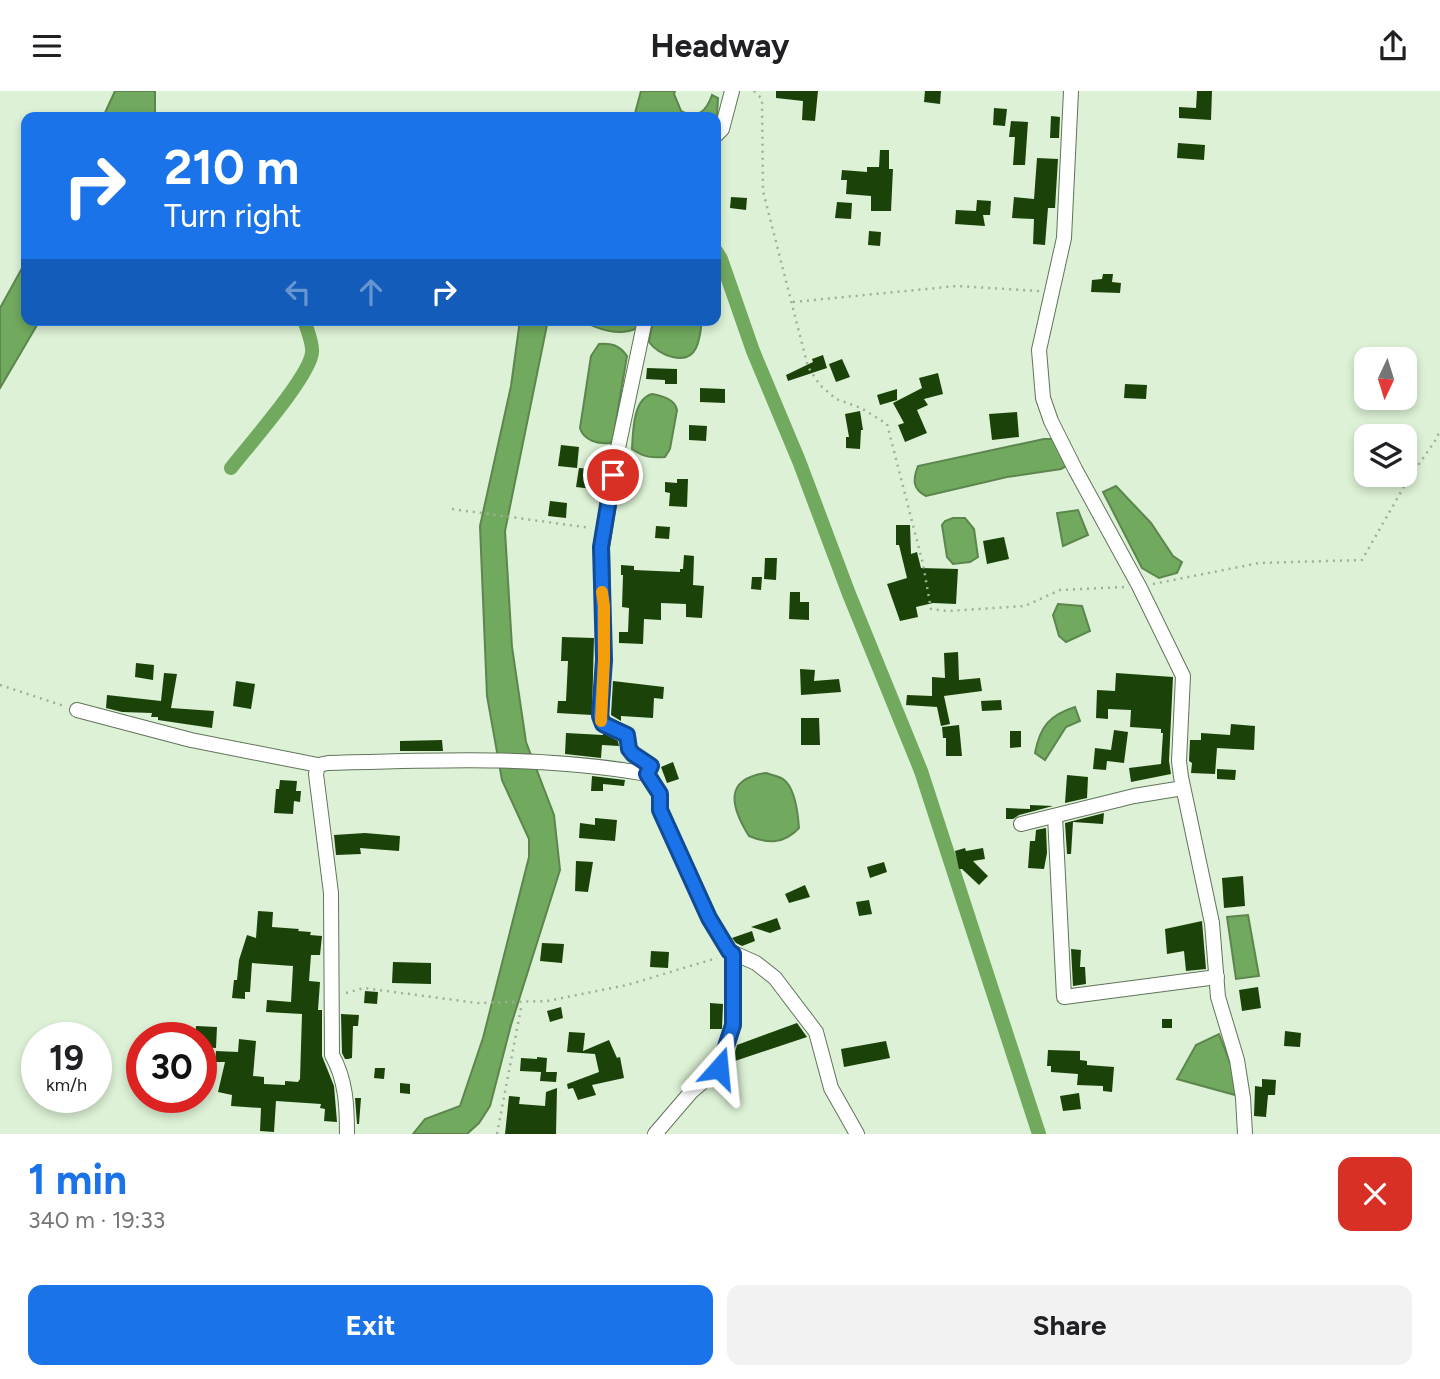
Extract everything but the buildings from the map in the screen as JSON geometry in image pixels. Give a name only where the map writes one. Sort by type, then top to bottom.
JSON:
[{"type":"street","points":[[721,130],[732,91]]},
{"type":"street","points":[[1071,91],[1064,238],[1039,350],[1043,398],[1051,421],[1075,469],[1139,586],[1183,676],[1179,761],[1212,923],[1218,997],[1237,1060],[1245,1134]]},
{"type":"street","points":[[644,326],[618,447],[604,530],[601,584],[604,606],[604,660],[600,716],[603,724],[627,735],[629,749],[651,766],[647,774]]},
{"type":"street","points":[[77,711],[191,740],[318,765],[439,760],[538,762],[599,765],[647,774],[660,794],[660,810],[709,918],[729,951],[767,971],[786,991],[816,1032],[831,1088],[857,1134]]},
{"type":"street","points":[[318,765],[316,773],[331,893],[332,1055],[341,1070],[347,1102],[347,1134]]},
{"type":"street","points":[[1021,824],[1134,796],[1183,788]]},
{"type":"street","points":[[1055,816],[1063,997],[1217,977]]},
{"type":"street","points":[[655,1134],[691,1092],[719,1068],[733,1025],[733,954]]},
{"type":"path","points":[[754,91],[762,99],[763,191],[808,367],[820,385],[835,399],[861,408],[887,424],[923,564],[931,609],[948,611],[1025,606],[1060,590],[1139,586],[1259,563],[1362,560],[1440,429]]},
{"type":"path","points":[[793,302],[957,286],[1053,292]]},
{"type":"path","points":[[452,509],[604,530]]},
{"type":"path","points":[[0,685],[77,711]]},
{"type":"path","points":[[332,994],[364,988],[477,1003],[522,1003],[627,985],[733,954]]},
{"type":"path","points":[[497,1134],[522,1003]]},
{"type":"shaded area","points":[[115,91],[155,91],[155,112],[105,112]]},
{"type":"shaded area","points":[[641,91],[675,91],[683,112],[635,112]]},
{"type":"shaded area","points":[[712,95],[718,98],[717,112],[701,112]]},
{"type":"shaded area","points":[[21,270],[21,326],[36,326],[0,388],[0,308]]},
{"type":"shaded area","points":[[519,326],[547,326],[505,531],[512,647],[526,742],[554,815],[560,870],[511,1025],[490,1106],[479,1123],[467,1134],[413,1134],[425,1119],[460,1106],[483,1038],[529,857],[529,839],[502,780],[487,696],[480,526],[511,386]]},
{"type":"shaded area","points":[[594,326],[638,326],[623,332]]},
{"type":"shaded area","points":[[652,326],[701,326],[696,348],[686,357],[665,355],[649,342]]},
{"type":"shaded area","points":[[599,344],[615,345],[627,356],[613,439],[610,443],[592,441],[580,428],[591,356]]},
{"type":"shaded area","points":[[652,394],[671,401],[677,410],[670,449],[665,457],[647,456],[632,449],[638,409],[641,402]]},
{"type":"shaded area","points":[[1053,439],[1066,466],[926,496],[916,487],[918,466]]},
{"type":"shaded area","points":[[1116,486],[1151,523],[1173,556],[1182,562],[1177,573],[1159,578],[1142,568],[1103,492]]},
{"type":"shaded area","points":[[1078,510],[1088,535],[1063,546],[1057,513]]},
{"type":"shaded area","points":[[953,518],[965,518],[974,529],[978,557],[970,562],[953,564],[947,557],[942,525]]},
{"type":"shaded area","points":[[1058,604],[1082,606],[1090,631],[1066,642],[1059,636],[1053,615]]},
{"type":"shaded area","points":[[1075,707],[1080,721],[1066,727],[1045,760],[1035,753],[1043,729],[1048,723],[1059,714]]},
{"type":"shaded area","points":[[766,773],[781,778],[793,794],[799,828],[782,840],[763,840],[749,836],[735,805],[737,788],[743,781]]},
{"type":"shaded area","points":[[1248,915],[1259,976],[1236,979],[1227,917]]},
{"type":"shaded area","points":[[1219,1034],[1239,1086],[1235,1095],[1177,1079],[1196,1045]]},
{"type":"waterway","points":[[721,259],[753,351],[921,771],[1039,1134]]},
{"type":"waterway","points":[[231,468],[264,428],[309,363],[312,348],[306,326]]},
{"type":"slow traffic","points":[[601,721],[604,660],[602,592]]},
{"type":"route","points":[[613,475],[601,547],[604,660],[600,716],[603,724],[627,735],[629,749],[633,754],[649,762],[651,770],[647,774],[660,794],[660,810],[709,918],[733,954],[733,1025],[719,1068]]}]
